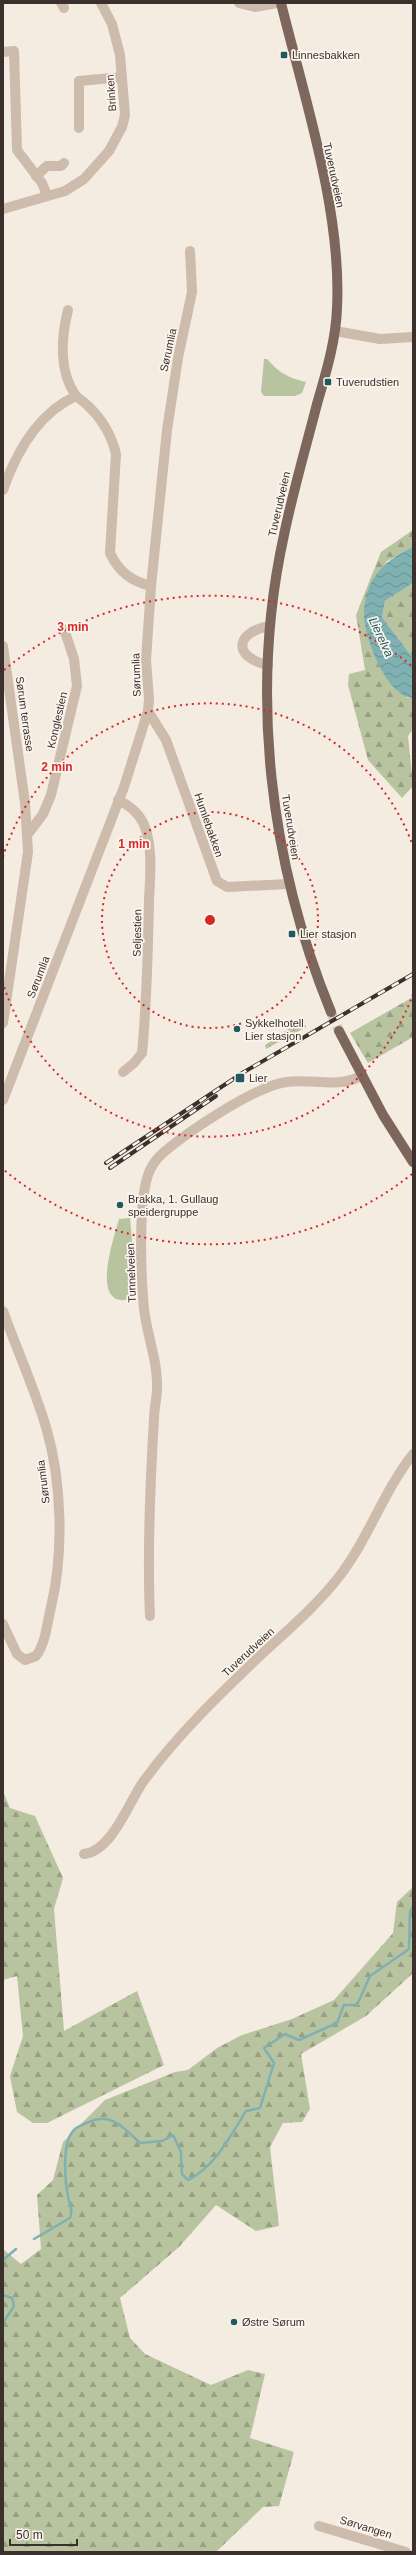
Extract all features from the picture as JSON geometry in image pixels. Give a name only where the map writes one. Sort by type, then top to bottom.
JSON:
[{"type":"main road","name":"Tuverudveien","points":[[281,3],[332,222],[338,278],[334,331],[284,536],[270,626],[268,665],[271,762],[278,822],[288,884],[311,963],[331,1012]]},
{"type":"main road","points":[[339,1031],[361,1076],[413,1162]]},
{"type":"street","name":"Brinken","points":[[3,209],[65,191],[84,179],[114,142],[122,126],[125,115],[122,77],[116,35],[101,3]]},
{"type":"street","points":[[239,3],[255,8],[276,3]]},
{"type":"street","points":[[3,52],[14,51],[17,150],[36,176],[47,195]]},
{"type":"street","points":[[79,128],[79,81],[122,77]]},
{"type":"street","points":[[36,176],[47,166],[61,166],[64,163]]},
{"type":"street","name":"Sørumlia","points":[[3,1096],[118,800],[148,711],[149,699],[146,660],[151,586],[167,430],[178,358],[192,292],[190,251]]},
{"type":"street","points":[[68,310],[62,339],[65,366],[71,389],[76,396],[98,415],[111,439],[116,454],[110,553],[117,567],[127,577],[151,586]]},
{"type":"street","points":[[334,331],[380,339],[413,337]]},
{"type":"street","points":[[3,490],[17,457],[34,431],[50,414],[76,396]]},
{"type":"street","points":[[268,665],[250,660],[245,653],[243,645],[245,637],[251,631],[270,626]]},
{"type":"street","name":"Konglestien","points":[[28,834],[48,804],[77,686],[74,659],[64,629]]},
{"type":"street","name":"Sørum terrasse","points":[[3,646],[6,699],[28,834],[27,867],[3,1023]]},
{"type":"street","name":"Humlebakken","points":[[148,711],[166,740],[217,881],[227,887],[288,884]]},
{"type":"street","name":"Seljestien","points":[[118,800],[131,807],[140,818],[145,827],[149,854],[148,977],[142,1053],[134,1064],[123,1072]]},
{"type":"street","name":"Tunnelveien","points":[[150,1616],[148,1561],[150,1496],[157,1388],[155,1363],[144,1310],[142,1271],[144,1204],[148,1175],[153,1164],[163,1152],[215,1117],[255,1094],[284,1082],[338,1084],[347,1083],[361,1076]]},
{"type":"street","name":"Sørumlia","points":[[3,1311],[47,1429],[56,1478],[60,1521],[59,1561],[55,1590],[43,1642],[36,1656],[25,1660],[17,1654],[3,1624]]},
{"type":"street","name":"Tuverudveien","points":[[84,1854],[94,1851],[111,1836],[144,1782],[196,1720],[234,1681],[298,1623],[338,1578],[355,1554],[401,1471],[413,1454]]},
{"type":"street","name":"Sørvangen","points":[[319,2526],[406,2552]]},
{"type":"green space","points":[[264,359],[267,359],[276,368],[294,379],[306,382],[302,393],[295,396],[264,396],[261,392]]},
{"type":"green space","points":[[413,530],[413,547],[387,561],[370,586],[407,698],[413,698],[413,729],[408,736],[413,786],[402,798],[368,760],[348,685],[349,674],[365,670],[356,615],[381,552]]},
{"type":"green space","points":[[413,583],[413,658],[382,617],[385,601]]},
{"type":"green space","points":[[413,997],[413,1037],[368,1063],[350,1033]]},
{"type":"green space","points":[[303,1019],[306,1027],[266,1049],[265,1045]]},
{"type":"green space","points":[[130,1218],[133,1253],[139,1253],[140,1258],[135,1258],[129,1296],[126,1300],[115,1298],[109,1291],[107,1280],[110,1253],[119,1219]]},
{"type":"green space","points":[[3,1791],[10,1808],[35,1816],[63,1878],[54,1909],[64,2031],[137,1991],[164,2065],[47,2123],[33,2123],[17,2112],[10,2076],[23,2036],[17,1976],[3,1980]]},
{"type":"green space","points":[[413,1887],[412,1974],[366,2016],[301,2054],[310,2109],[302,2122],[283,2123],[270,2147],[279,2226],[256,2231],[216,2205],[179,2247],[120,2298],[130,2338],[145,2354],[211,2385],[248,2370],[265,2374],[250,2438],[294,2452],[279,2506],[263,2507],[216,2552],[3,2552],[3,2249],[21,2264],[41,2249],[37,2195],[53,2180],[63,2142],[105,2100],[175,2072],[188,2070],[217,2048],[242,2035],[292,2019],[334,2000],[393,1933],[397,1902]]},
{"type":"water","name":"Lierelva","points":[[413,547],[413,583],[385,601],[382,617],[413,658],[413,698],[403,695],[394,688],[378,664],[368,635],[364,612],[370,585],[383,566],[399,554]]},
{"type":"waterway","points":[[34,2239],[70,2218],[71,2210],[65,2172],[66,2152],[68,2142],[75,2129],[89,2122],[97,2119],[111,2120],[123,2127],[140,2143],[162,2141],[173,2135],[181,2152],[182,2174],[188,2180],[206,2167],[222,2150],[246,2111],[260,2108],[274,2063],[264,2048],[285,2034],[299,2040],[337,2023],[344,2005],[357,2005],[370,1976],[409,1949],[410,1911],[413,1907]]},
{"type":"waterway","points":[[3,2260],[16,2249]]},
{"type":"waterway","points":[[3,2295],[12,2298],[14,2306],[3,2323]]},
{"type":"tunnel","points":[[331,1012],[339,1031]]},
{"type":"railway","points":[[106,1163],[244,1072],[413,974]]},
{"type":"railway","points":[[110,1168],[216,1096]]},
{"type":"place","name":"Linnesbakken","points":[[284,55]]},
{"type":"place","name":"Tuverudstien","points":[[328,382]]},
{"type":"place","name":"Lier stasjon","points":[[292,934]]},
{"type":"place","name":"Sykkelhotell Lier stasjon","points":[[237,1029]]},
{"type":"place","name":"Lier","points":[[240,1078]]},
{"type":"place","name":"Brakka, 1. Gullaug speidergruppe","points":[[120,1205]]},
{"type":"place","name":"Østre Sørum","points":[[234,2322]]}]
